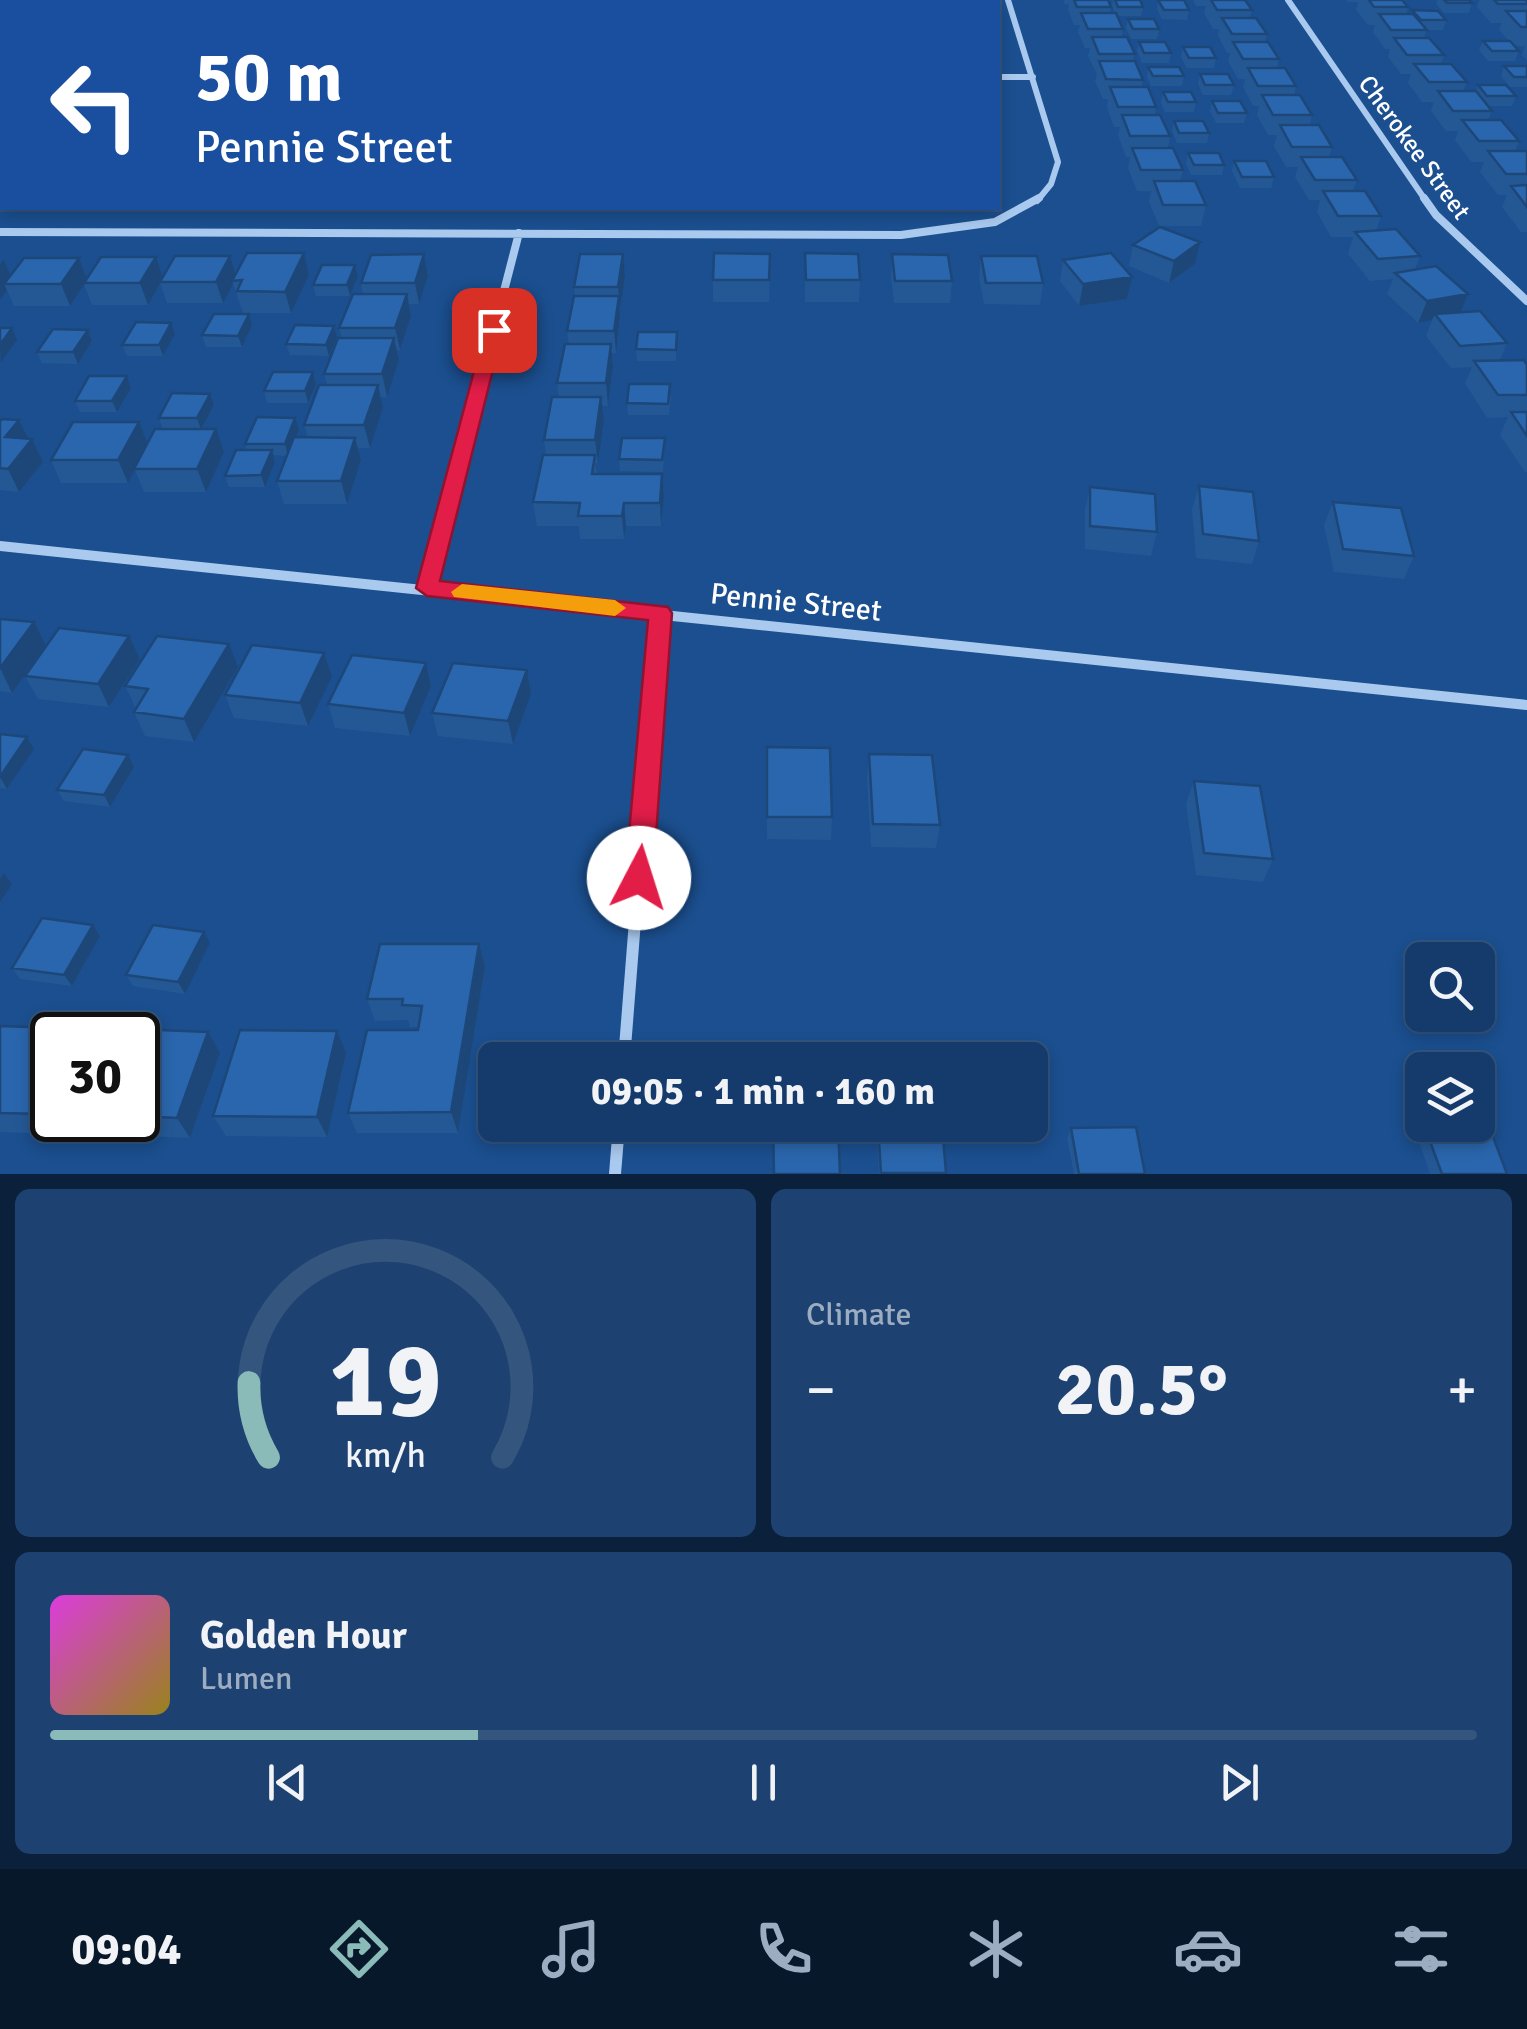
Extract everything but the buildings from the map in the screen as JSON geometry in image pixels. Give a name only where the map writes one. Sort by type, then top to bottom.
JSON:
[{"type":"street","points":[[0,232],[901,234],[981,225],[1040,198],[1057,173],[1054,140],[1008,0]]},
{"type":"street","name":"Cherokee Street","points":[[1288,0],[1436,215],[1527,301]]},
{"type":"street","points":[[1000,78],[1033,78]]},
{"type":"street","points":[[427,588],[519,233]]},
{"type":"street","name":"Pennie Street","points":[[0,546],[1527,705]]},
{"type":"street","points":[[625,1042],[660,613]]},
{"type":"street","points":[[615,1174],[618,1142]]},
{"type":"slow traffic","points":[[462,592],[615,608]]},
{"type":"route","points":[[494,330],[427,588],[660,613],[639,878]]}]
